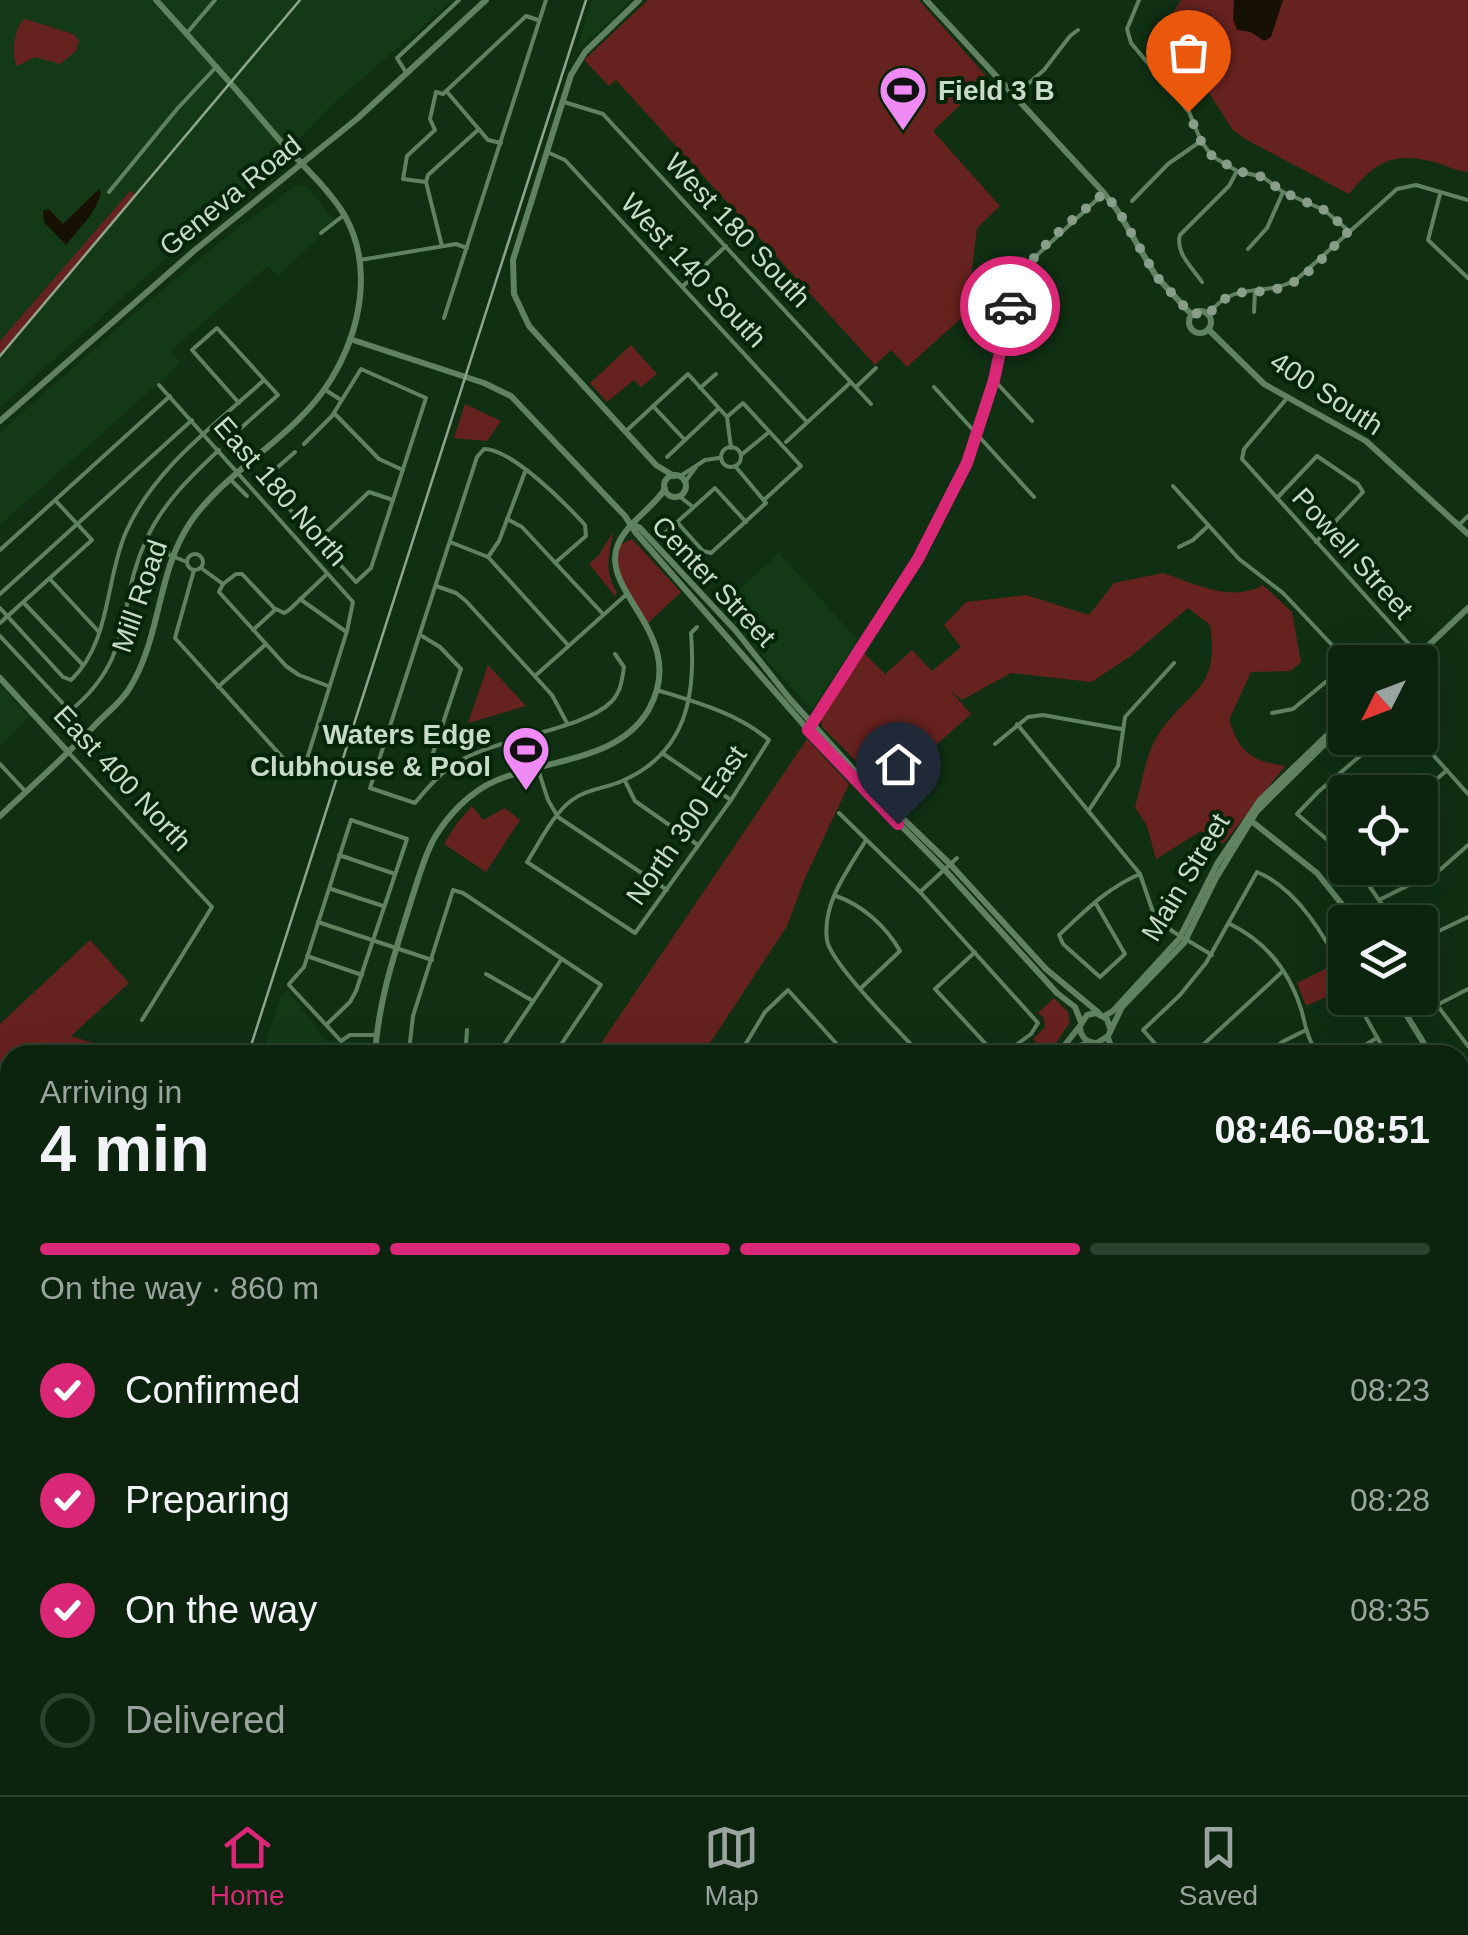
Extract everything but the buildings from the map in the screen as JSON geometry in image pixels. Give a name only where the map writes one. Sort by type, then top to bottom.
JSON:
[{"type":"main road","points":[[156,0],[344,216],[360,260]]},
{"type":"main road","name":"Geneva Road","points":[[0,421],[195,250],[407,74],[486,0]]},
{"type":"main road","points":[[639,0],[585,52],[572,76],[513,260],[512,275],[514,294],[529,326],[656,465],[680,478]]},
{"type":"main road","points":[[926,0],[1104,193],[1156,276],[1192,315]]},
{"type":"main road","name":"Mill Road","points":[[0,816],[69,753],[129,690],[146,652],[172,555],[190,522],[324,389],[350,338],[361,299],[360,260]]},
{"type":"main road","points":[[1192,315],[1208,315],[1208,330],[1192,330],[1192,315]]},
{"type":"main road","name":"400 South","points":[[1208,330],[1264,384],[1366,441],[1468,534]]},
{"type":"main road","name":"Center Street","points":[[350,338],[484,383],[511,396],[625,516],[811,728],[1046,969],[1101,1014]]},
{"type":"main road","points":[[656,465],[665,487],[681,496]]},
{"type":"main road","points":[[376,1045],[380,1001],[396,948],[423,865],[445,823],[473,793],[495,781],[618,742],[635,728],[658,690],[656,644],[615,560],[624,536],[665,487],[680,478]]},
{"type":"main road","points":[[680,478],[681,496]]},
{"type":"main road","points":[[633,525],[681,496]]},
{"type":"main road","name":"Center Street","points":[[633,525],[736,631],[811,728]]},
{"type":"main road","points":[[1431,645],[1466,614]]},
{"type":"main road","points":[[733,640],[736,631]]},
{"type":"main road","points":[[749,660],[755,660],[769,679],[774,678]]},
{"type":"main road","name":"East 400 North","points":[[0,678],[69,753]]},
{"type":"main road","name":"Main Street","points":[[1109,1032],[1122,1007],[1153,978],[1184,938],[1249,819],[1328,738]]},
{"type":"main road","points":[[1249,819],[1317,873],[1342,905]]},
{"type":"main road","name":"Center Street","points":[[947,867],[1057,994],[1075,1007],[1080,1024]]},
{"type":"main road","name":"Main Street","points":[[1101,1014],[1113,1011],[1184,938]]},
{"type":"main road","points":[[1064,1045],[1087,1015],[1101,1014],[1110,1045]]},
{"type":"main road","points":[[1406,1015],[1425,1045]]},
{"type":"main road","points":[[1080,1024],[1082,1035],[1096,1045]]},
{"type":"main road","points":[[1085,1045],[1109,1032]]},
{"type":"street","points":[[187,34],[215,0]]},
{"type":"street","points":[[407,74],[399,66],[398,56],[459,0]]},
{"type":"street","points":[[444,318],[546,0]]},
{"type":"street","points":[[1139,0],[1128,28],[1131,43],[1188,112],[1212,156],[1238,171],[1263,177],[1283,192],[1330,214],[1349,231]]},
{"type":"street","points":[[426,182],[403,179],[407,156],[435,130],[430,119],[436,92],[444,94],[526,16],[540,20]]},
{"type":"street","points":[[1015,95],[1044,70],[1078,30]]},
{"type":"street","points":[[109,192],[217,66]]},
{"type":"street","points":[[446,92],[488,140],[501,144]]},
{"type":"street","name":"West 180 South","points":[[563,102],[603,114],[871,404]]},
{"type":"street","points":[[442,246],[426,182],[428,175],[478,129]]},
{"type":"street","points":[[1132,202],[1168,164],[1201,141]]},
{"type":"street","name":"West 140 South","points":[[547,152],[566,160],[808,422]]},
{"type":"street","points":[[1202,282],[1182,255],[1180,235],[1229,186],[1238,171]]},
{"type":"street","points":[[1208,315],[1218,302],[1236,291],[1280,288],[1296,280],[1397,189],[1416,185],[1468,200]]},
{"type":"street","points":[[1248,249],[1267,228],[1283,192]]},
{"type":"street","points":[[811,728],[918,559],[978,435],[1018,280],[1035,257],[1104,193]]},
{"type":"street","points":[[1440,194],[1428,240],[1468,277]]},
{"type":"street","points":[[321,234],[344,216]]},
{"type":"street","points":[[360,260],[456,244],[467,248]]},
{"type":"street","points":[[683,286],[726,246]]},
{"type":"street","points":[[1254,290],[1254,312]]},
{"type":"street","points":[[239,403],[192,350],[217,328],[278,395],[242,428]]},
{"type":"street","points":[[786,442],[876,368]]},
{"type":"street","points":[[295,452],[263,480],[356,582],[371,568],[426,398],[360,369],[334,413],[304,444]]},
{"type":"street","points":[[625,432],[688,374],[727,417],[731,448],[741,455]]},
{"type":"street","points":[[700,388],[716,374]]},
{"type":"street","points":[[0,608],[70,680],[94,650],[125,534],[154,484],[264,380]]},
{"type":"street","points":[[994,380],[1032,421]]},
{"type":"street","name":"East 180 North","points":[[159,385],[352,602],[347,632]]},
{"type":"street","points":[[934,387],[1034,497]]},
{"type":"street","points":[[324,389],[342,401]]},
{"type":"street","points":[[0,550],[170,396]]},
{"type":"street","name":"Powell Street","points":[[1288,397],[1244,449],[1242,457],[1409,645]]},
{"type":"street","points":[[691,562],[704,552],[714,551],[800,466],[742,403],[727,417]]},
{"type":"street","points":[[653,406],[684,440]]},
{"type":"street","points":[[667,457],[719,408]]},
{"type":"street","points":[[334,413],[379,459],[402,470]]},
{"type":"street","points":[[0,594],[192,420]]},
{"type":"street","points":[[735,466],[741,455],[769,432]]},
{"type":"street","points":[[555,563],[586,536],[585,525],[505,455],[484,448],[477,457],[370,788],[415,803],[444,772],[494,745],[595,714],[611,703],[621,688],[624,666],[615,654]]},
{"type":"street","points":[[721,458],[724,450],[731,448]]},
{"type":"street","points":[[0,636],[70,712],[94,690],[112,662],[145,541],[170,500],[219,450]]},
{"type":"street","points":[[1277,498],[1317,456],[1358,484],[1363,492],[1316,542]]},
{"type":"street","points":[[721,458],[726,466],[735,466]]},
{"type":"street","points":[[680,478],[705,460],[721,458]]},
{"type":"street","points":[[735,466],[765,502]]},
{"type":"street","points":[[488,557],[525,472]]},
{"type":"street","name":"East 180 North","points":[[231,480],[247,496]]},
{"type":"street","points":[[1172,486],[1239,559],[1284,592],[1330,645]]},
{"type":"street","points":[[665,533],[715,488],[746,522]]},
{"type":"street","points":[[318,540],[370,492],[393,500]]},
{"type":"street","points":[[681,496],[694,507]]},
{"type":"street","points":[[0,624],[92,540],[55,500]]},
{"type":"street","points":[[1458,526],[1468,516]]},
{"type":"street","points":[[506,520],[522,526],[602,614]]},
{"type":"street","points":[[677,522],[704,552]]},
{"type":"street","points":[[1179,546],[1194,540],[1208,526]]},
{"type":"street","points":[[450,542],[488,557],[568,646]]},
{"type":"street","points":[[186,562],[196,554],[202,560],[201,568]]},
{"type":"street","points":[[172,555],[194,570]]},
{"type":"street","points":[[201,568],[190,576],[175,638],[301,778],[347,632],[300,599]]},
{"type":"street","points":[[201,568],[224,584]]},
{"type":"street","points":[[327,574],[284,613],[242,574],[236,574],[219,592],[299,676],[328,686]]},
{"type":"street","points":[[50,579],[99,632]]},
{"type":"street","points":[[436,589],[456,592],[552,695],[568,723]]},
{"type":"street","points":[[535,676],[628,593]]},
{"type":"street","points":[[24,602],[82,665]]},
{"type":"street","points":[[253,630],[276,609]]},
{"type":"street","points":[[558,816],[580,794],[625,780],[662,753],[682,724],[690,700],[691,632],[697,627]]},
{"type":"street","points":[[420,634],[440,647],[461,669],[430,759],[444,772]]},
{"type":"street","points":[[218,687],[266,644]]},
{"type":"street","points":[[1089,810],[1118,766],[1121,729],[1131,708],[1174,664]]},
{"type":"street","points":[[1272,713],[1293,709],[1328,680]]},
{"type":"street","points":[[658,690],[690,700]]},
{"type":"street","name":"North 300 East","points":[[558,816],[527,862],[635,933],[731,800],[768,740],[734,717],[690,700]]},
{"type":"street","points":[[995,744],[1028,717],[1043,714],[1121,729]]},
{"type":"street","points":[[1017,724],[1140,874],[1153,912],[1212,955]]},
{"type":"street","points":[[527,736],[548,800],[558,816],[667,890]]},
{"type":"street","name":"East 400 North","points":[[69,753],[212,908],[142,1020]]},
{"type":"street","points":[[662,753],[731,800]]},
{"type":"street","points":[[1338,775],[1362,755]]},
{"type":"street","points":[[1433,755],[1468,794]]},
{"type":"street","points":[[0,764],[26,792]]},
{"type":"street","points":[[1438,778],[1447,770]]},
{"type":"street","points":[[625,780],[634,801],[698,845]]},
{"type":"street","points":[[1328,784],[1298,814],[1328,840]]},
{"type":"street","points":[[839,813],[920,892],[1038,1024],[1032,1034],[1015,1045]]},
{"type":"street","points":[[326,1025],[350,1002],[407,839],[351,820],[304,966],[289,984],[326,1025],[340,1040],[350,1035],[376,1035]]},
{"type":"street","points":[[866,840],[835,895],[827,944],[912,1045]]},
{"type":"street","points":[[1380,898],[1441,869],[1468,845]]},
{"type":"street","points":[[339,855],[395,874]]},
{"type":"street","points":[[920,892],[957,858]]},
{"type":"street","points":[[1156,1045],[1143,1030],[1180,996],[1212,955],[1257,872],[1303,910],[1328,945]]},
{"type":"street","points":[[1095,902],[1125,954],[1100,977],[1063,944],[1059,935],[1112,886],[1140,874]]},
{"type":"street","points":[[1370,885],[1384,905]]},
{"type":"street","points":[[329,888],[384,906]]},
{"type":"street","points":[[411,1045],[413,1016],[453,890],[601,985],[561,1045]]},
{"type":"street","points":[[835,895],[866,912],[900,952],[861,988]]},
{"type":"street","points":[[1438,931],[1468,917]]},
{"type":"street","points":[[318,922],[432,960]]},
{"type":"street","points":[[1230,924],[1263,943],[1284,971],[1314,1045]]},
{"type":"street","points":[[974,952],[935,989],[989,1045]]},
{"type":"street","points":[[307,956],[362,974]]},
{"type":"street","points":[[503,1045],[562,959]]},
{"type":"street","points":[[1203,1045],[1284,971]]},
{"type":"street","points":[[486,974],[534,1000]]},
{"type":"street","points":[[747,1045],[766,1012],[788,990],[837,1045]]},
{"type":"street","points":[[1438,1005],[1468,990]]},
{"type":"street","points":[[1438,1006],[1467,1045]]},
{"type":"street","points":[[1363,1015],[1381,1045]]},
{"type":"street","points":[[467,1045],[468,1030]]},
{"type":"street","points":[[1278,1045],[1306,1031]]},
{"type":"street","points":[[1365,1045],[1376,1038]]},
{"type":"shaded area","points":[[0,0],[453,0],[0,408]]},
{"type":"shaded area","points":[[592,0],[631,0],[576,52]]},
{"type":"shaded area","points":[[648,0],[919,0],[988,78],[933,131],[1000,206],[977,228],[967,313],[907,367],[891,350],[875,365],[616,80],[609,86],[584,60]]},
{"type":"shaded area","points":[[1181,0],[1468,0],[1468,172],[1430,161],[1393,160],[1375,168],[1349,194],[1245,139],[1232,129],[1207,90],[1177,55],[1165,25]]},
{"type":"shaded area","points":[[1234,0],[1283,0],[1271,37],[1264,41],[1251,32],[1237,30]]},
{"type":"shaded area","points":[[25,19],[73,34],[79,41],[76,51],[60,64],[35,57],[17,66],[15,41]]},
{"type":"shaded area","points":[[298,184],[307,186],[336,222],[278,276],[268,266],[171,351],[181,363],[0,525],[0,432],[136,312],[237,228]]},
{"type":"shaded area","points":[[99,189],[95,207],[66,245],[44,222],[43,211],[49,209],[63,224]]},
{"type":"shaded area","points":[[130,191],[136,195],[0,356],[0,341]]},
{"type":"shaded area","points":[[631,345],[657,374],[641,387],[634,380],[607,402],[590,383]]},
{"type":"shaded area","points":[[465,404],[501,421],[487,441],[454,438]]},
{"type":"shaded area","points":[[613,532],[609,569],[615,596],[589,564]]},
{"type":"shaded area","points":[[632,539],[681,592],[647,624],[617,571],[617,546]]},
{"type":"shaded area","points":[[779,553],[858,640],[812,710],[719,608]]},
{"type":"shaded area","points":[[1163,573],[1226,592],[1263,585],[1292,612],[1301,662],[1291,671],[1251,672],[1229,720],[1248,754],[1285,766],[1223,844],[1201,831],[1156,859],[1147,826],[1135,807],[1155,740],[1200,687],[1211,663],[1210,625],[1188,608],[1131,656],[1091,682],[1011,673],[962,700],[950,690],[971,714],[885,790],[822,727],[822,719],[863,652],[885,674],[912,650],[932,671],[961,647],[944,625],[966,602],[1026,595],[1089,615],[1114,583]]},
{"type":"shaded area","points":[[488,665],[526,706],[468,723]]},
{"type":"shaded area","points":[[0,685],[30,717],[0,746]]},
{"type":"shaded area","points":[[807,739],[849,784],[787,926],[709,1045],[600,1045]]},
{"type":"shaded area","points":[[472,806],[483,820],[505,808],[520,820],[486,872],[444,844]]},
{"type":"shaded area","points":[[90,940],[129,983],[71,1036],[99,1045],[0,1045],[0,1024]]},
{"type":"shaded area","points":[[1328,968],[1328,996],[1306,1006],[1297,983]]},
{"type":"shaded area","points":[[287,990],[327,1041],[366,1045],[264,1045]]},
{"type":"shaded area","points":[[1054,998],[1068,1012],[1070,1022],[1055,1045],[1039,1045],[1033,1039],[1045,1027],[1044,1018],[1038,1013]]},
{"type":"railway","points":[[0,356],[300,0]]},
{"type":"railway","points":[[251,1045],[586,0]]},
{"type":"way so far","points":[[1010,306],[1014,287],[1035,257],[1104,193],[1156,276],[1192,315],[1208,315],[1218,302],[1236,291],[1280,288],[1296,280],[1349,231],[1324,210],[1283,192],[1263,177],[1238,171],[1212,156],[1188,112]]},
{"type":"place","name":"Field 3 B","points":[[903,132]]},
{"type":"place","name":"Waters Edge Clubhouse & Pool","points":[[526,792]]},
{"type":"route","points":[[898,824],[808,730],[918,559],[967,463],[994,380],[1010,306]]}]
